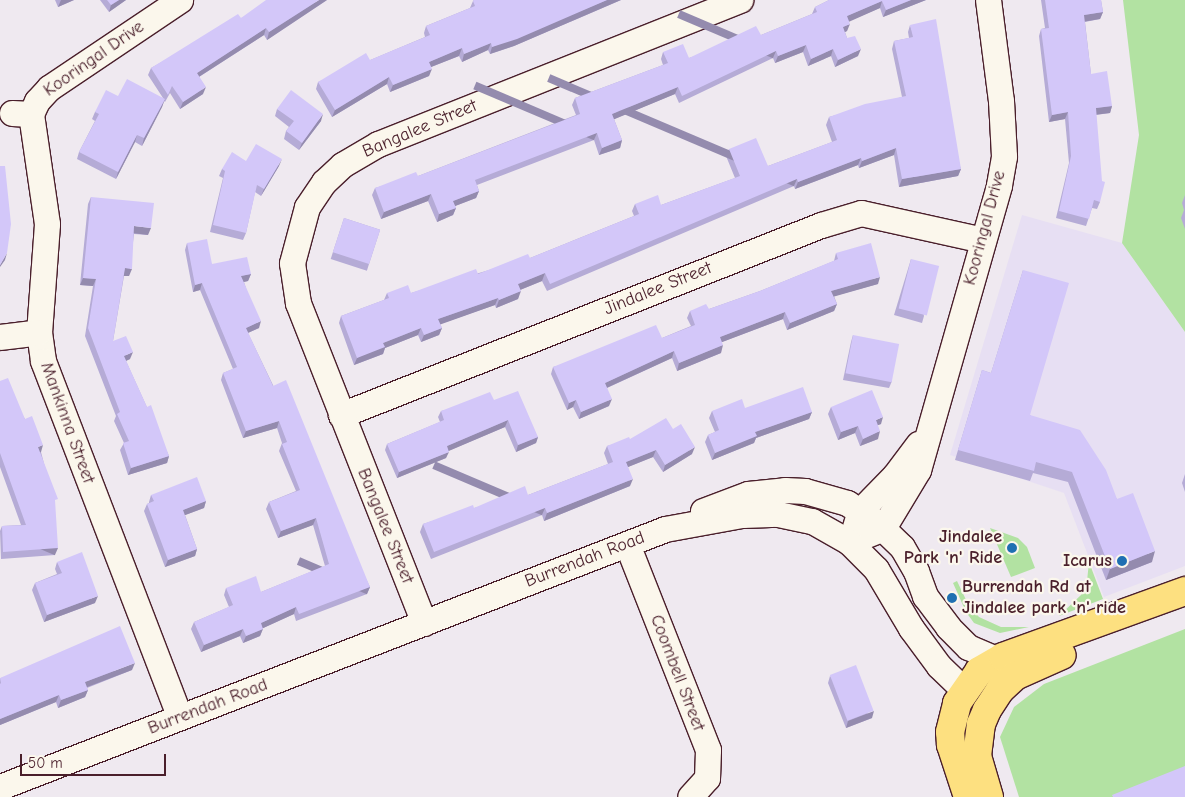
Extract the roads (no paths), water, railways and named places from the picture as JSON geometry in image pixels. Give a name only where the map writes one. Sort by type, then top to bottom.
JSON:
[{"type":"main road","points":[[968,797],[951,745],[950,732],[954,711],[968,684],[998,660],[1184,596]]},
{"type":"main road","points":[[989,797],[978,756],[978,742],[987,710],[1000,690],[1030,667],[1109,637],[1184,596]]},
{"type":"main road","points":[[968,684],[1000,690]]},
{"type":"street","name":"Kooringal Drive","points":[[21,114],[49,88],[180,0]]},
{"type":"street","name":"Bangalee Street","points":[[424,623],[302,316],[292,275],[294,249],[302,220],[314,195],[331,175],[357,155],[378,144],[740,0]]},
{"type":"street","name":"Kooringal Drive","points":[[860,511],[912,466],[926,450],[930,422],[1000,185],[1004,156],[988,0]]},
{"type":"street","name":"Mankinna Street","points":[[21,114],[47,224],[39,332],[47,374],[180,717]]},
{"type":"street","name":"Jindalee Street","points":[[341,416],[821,225],[861,212],[983,240]]},
{"type":"street","points":[[0,337],[39,332]]},
{"type":"street","name":"Kooringal Drive","points":[[883,528],[912,466]]},
{"type":"street","points":[[665,530],[723,502],[764,491],[805,491],[847,503],[883,528],[906,553],[944,637],[968,684]]},
{"type":"street","points":[[849,542],[860,511]]},
{"type":"street","name":"Burrendah Road","points":[[0,787],[665,530],[742,515],[778,514],[812,521],[849,542],[876,569],[911,628],[944,671],[968,684]]},
{"type":"street","points":[[849,542],[883,528]]},
{"type":"street","name":"Coombell Street","points":[[627,544],[708,750],[707,778],[690,797]]},
{"type":"street","points":[[925,596],[948,627],[968,647],[998,660]]},
{"type":"place","name":"Jindalee Park 'n' Ride","points":[[1012,548]]},
{"type":"place","name":"Icarus","points":[[1122,561]]},
{"type":"place","name":"Burrendah Rd at Jindalee park 'n' ride","points":[[952,598]]}]
